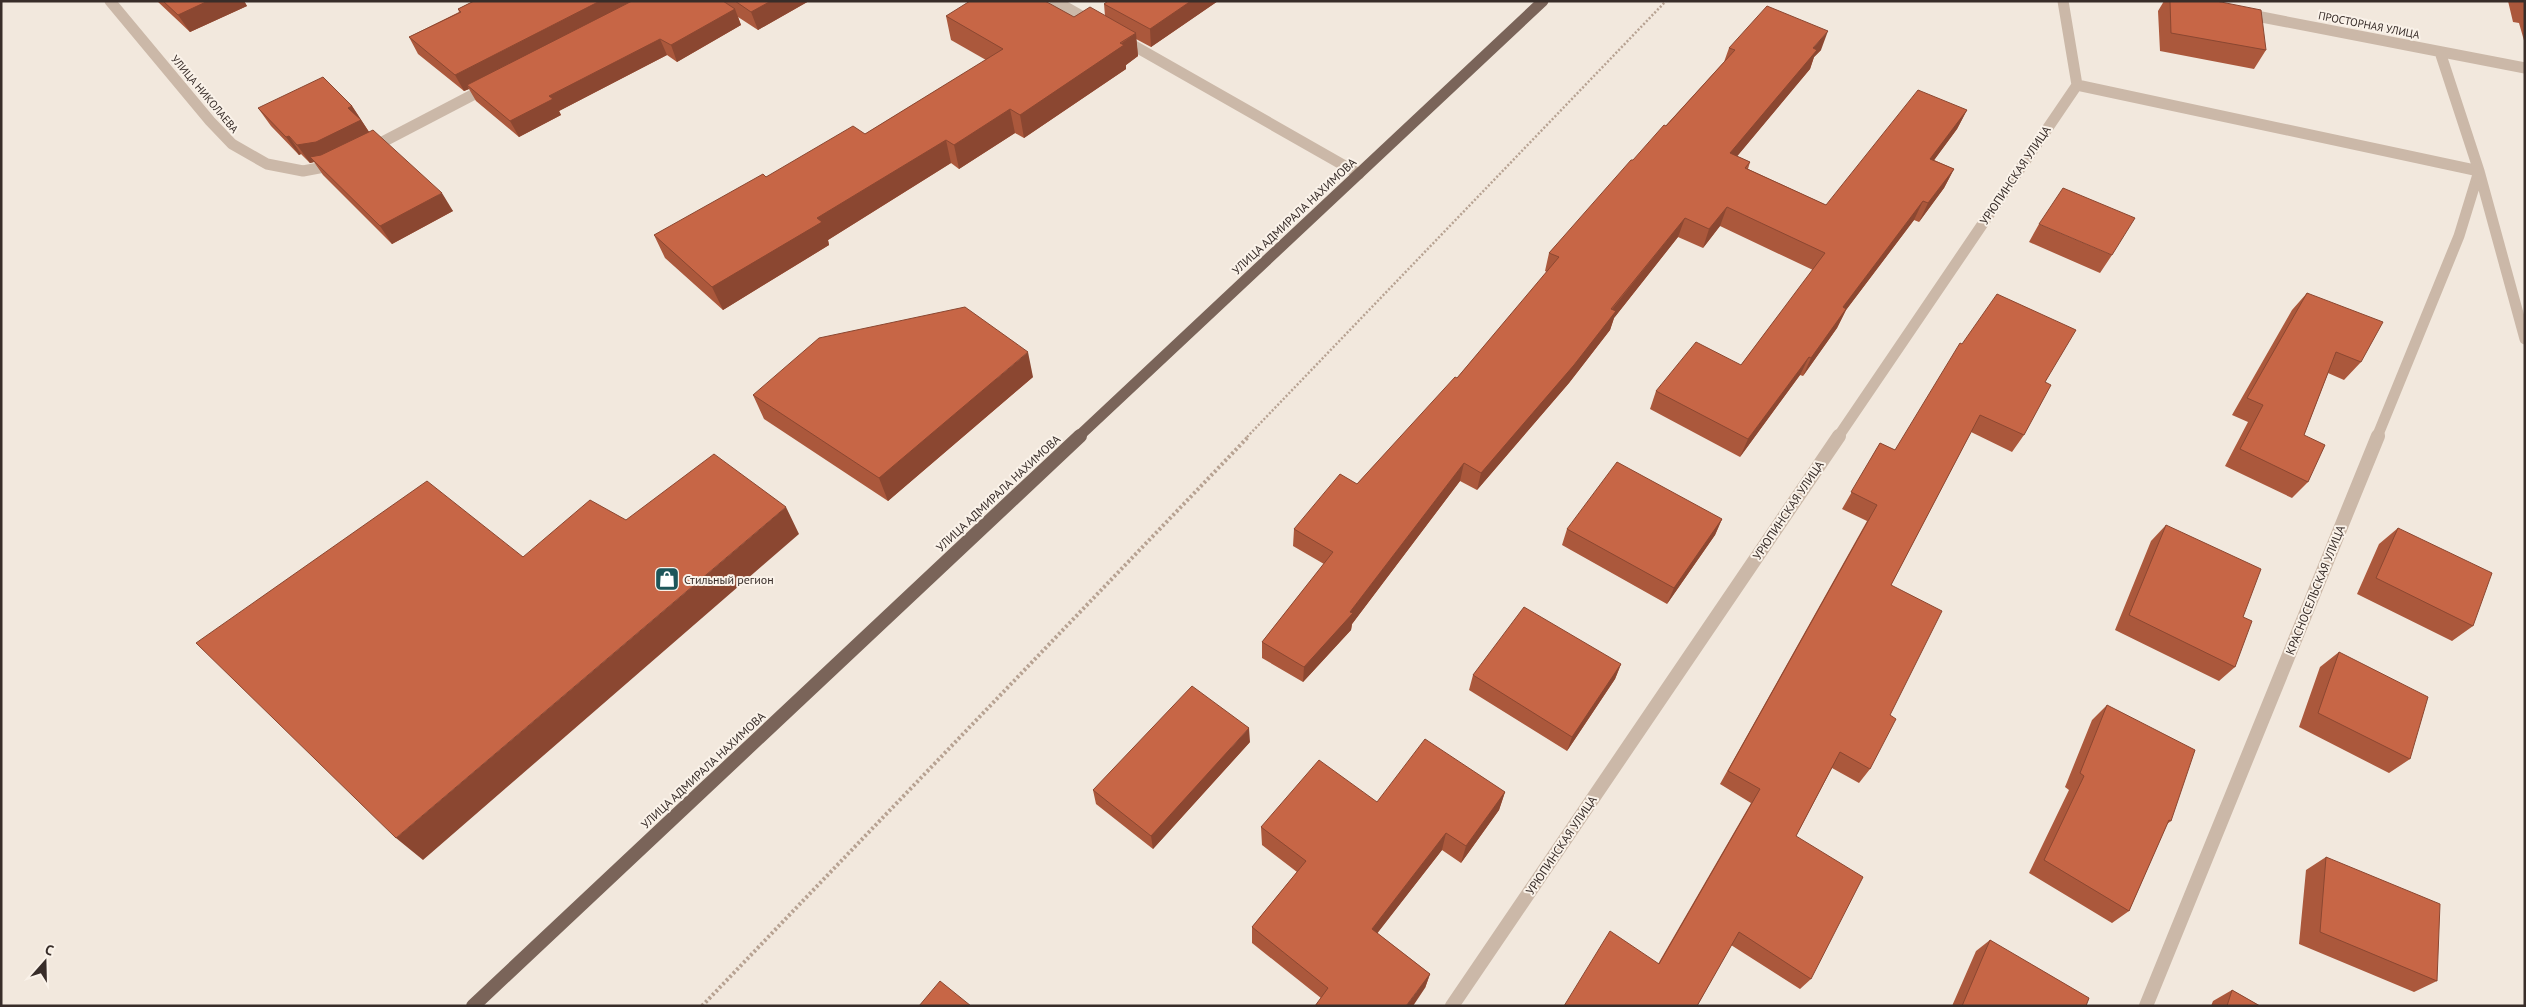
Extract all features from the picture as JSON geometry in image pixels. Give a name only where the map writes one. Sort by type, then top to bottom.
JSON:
[{"type":"main road","name":"УЛИЦА АДМИРАЛА НАХИМОВА","points":[[473,1006],[1543,1]]},
{"type":"street","points":[[113,3],[126,1]]},
{"type":"street","points":[[1055,1],[1099,26]]},
{"type":"street","points":[[2063,1],[2076,85],[2479,171]]},
{"type":"street","name":"УЛИЦА НИКОЛАЕВА","points":[[113,3],[210,121],[232,144],[267,164],[303,171],[330,167],[346,160]]},
{"type":"street","name":"ПРОСТОРНАЯ УЛИЦА","points":[[2237,12],[2525,68]]},
{"type":"street","points":[[1116,36],[1359,174]]},
{"type":"street","points":[[2440,52],[2479,171],[2525,340]]},
{"type":"street","points":[[363,152],[496,83]]},
{"type":"street","name":"УРЮПИНСКАЯ УЛИЦА","points":[[1452,1006],[2076,85]]},
{"type":"street","name":"КРАСНОСЕЛЬСКАЯ УЛИЦА","points":[[2146,1006],[2455,246],[2479,171]]},
{"type":"path","points":[[702,1006],[1666,1]]},
{"type":"building","points":[[163,1],[208,1],[178,15]]},
{"type":"building","points":[[474,1],[600,1],[455,75],[409,37],[461,12],[458,9]]},
{"type":"building","points":[[632,1],[723,1],[735,9],[671,45],[660,39],[549,96],[553,99],[510,121],[467,85]]},
{"type":"building","points":[[735,1],[771,1],[751,12]]},
{"type":"building","points":[[970,1],[1045,1],[1074,17],[1090,7],[1136,33],[1120,43],[1124,45],[1020,115],[1010,109],[954,145],[946,140],[817,218],[822,222],[712,287],[654,235],[763,174],[766,177],[853,126],[865,134],[1003,49],[946,16]]},
{"type":"building","points":[[1108,1],[1191,1],[1150,29],[1104,4]]},
{"type":"building","points":[[2170,1],[2216,1],[2261,10],[2266,50],[2171,33]]},
{"type":"building","points":[[1767,6],[1828,31],[1813,48],[1817,50],[1730,153],[1750,162],[1745,168],[1826,205],[1918,90],[1967,110],[1930,159],[1954,169],[1928,203],[1923,201],[1843,307],[1846,309],[1811,358],[1809,357],[1748,439],[1656,391],[1696,342],[1741,365],[1825,253],[1727,207],[1709,229],[1685,218],[1611,309],[1616,311],[1574,365],[1481,473],[1464,463],[1350,612],[1353,613],[1304,667],[1262,642],[1333,552],[1294,529],[1340,474],[1357,484],[1455,377],[1457,378],[1559,257],[1549,253],[1631,160],[1664,125],[1666,126],[1735,50],[1729,48]]},
{"type":"building","points":[[323,77],[352,106],[348,108],[361,120],[316,142],[297,145],[289,136],[286,137],[258,108]]},
{"type":"building","points":[[373,130],[442,193],[380,226],[310,157],[321,155]]},
{"type":"building","points":[[2063,188],[2135,218],[2112,255],[2039,224]]},
{"type":"building","points":[[2307,293],[2383,322],[2361,362],[2336,352],[2304,435],[2325,445],[2308,482],[2240,449],[2263,405],[2247,398]]},
{"type":"building","points":[[1997,294],[2076,330],[2045,382],[2051,385],[2024,435],[1980,415],[1891,585],[1942,611],[1890,715],[1896,719],[1870,769],[1840,752],[1796,836],[1863,877],[1811,979],[1739,932],[1697,1006],[1564,1006],[1610,931],[1659,964],[1760,789],[1728,771],[1877,505],[1851,492],[1880,443],[1895,450],[1960,343],[1962,344]]},
{"type":"building","points":[[965,307],[1028,352],[879,478],[753,395],[819,338]]},
{"type":"building","points":[[714,454],[786,507],[396,838],[196,643],[427,481],[523,557],[590,500],[626,520]]},
{"type":"building","points":[[1617,462],[1722,519],[1674,588],[1567,529]]},
{"type":"building","points":[[2166,525],[2261,569],[2243,617],[2252,621],[2235,667],[2129,615]]},
{"type":"building","points":[[2398,528],[2492,573],[2473,626],[2376,578]]},
{"type":"building","points":[[1524,607],[1621,664],[1572,737],[1473,675]]},
{"type":"building","points":[[2339,652],[2428,697],[2410,759],[2318,713]]},
{"type":"building","points":[[1192,686],[1249,728],[1151,836],[1093,790]]},
{"type":"building","points":[[2107,705],[2195,750],[2171,821],[2169,820],[2129,911],[2044,860],[2084,776],[2080,773]]},
{"type":"building","points":[[1425,739],[1505,792],[1466,846],[1446,833],[1372,929],[1430,974],[1406,1006],[1315,1006],[1328,988],[1252,927],[1306,861],[1261,827],[1319,760],[1377,802]]},
{"type":"building","points":[[2326,857],[2440,904],[2437,981],[2320,932]]},
{"type":"building","points":[[1990,940],[2089,998],[2086,1006],[1962,1006]]},
{"type":"building","points":[[940,981],[971,1006],[919,1006]]},
{"type":"building","points":[[2232,990],[2260,1006],[2227,1006]]},
{"type":"place","name":"Стильный регион","points":[[667,579]]}]
